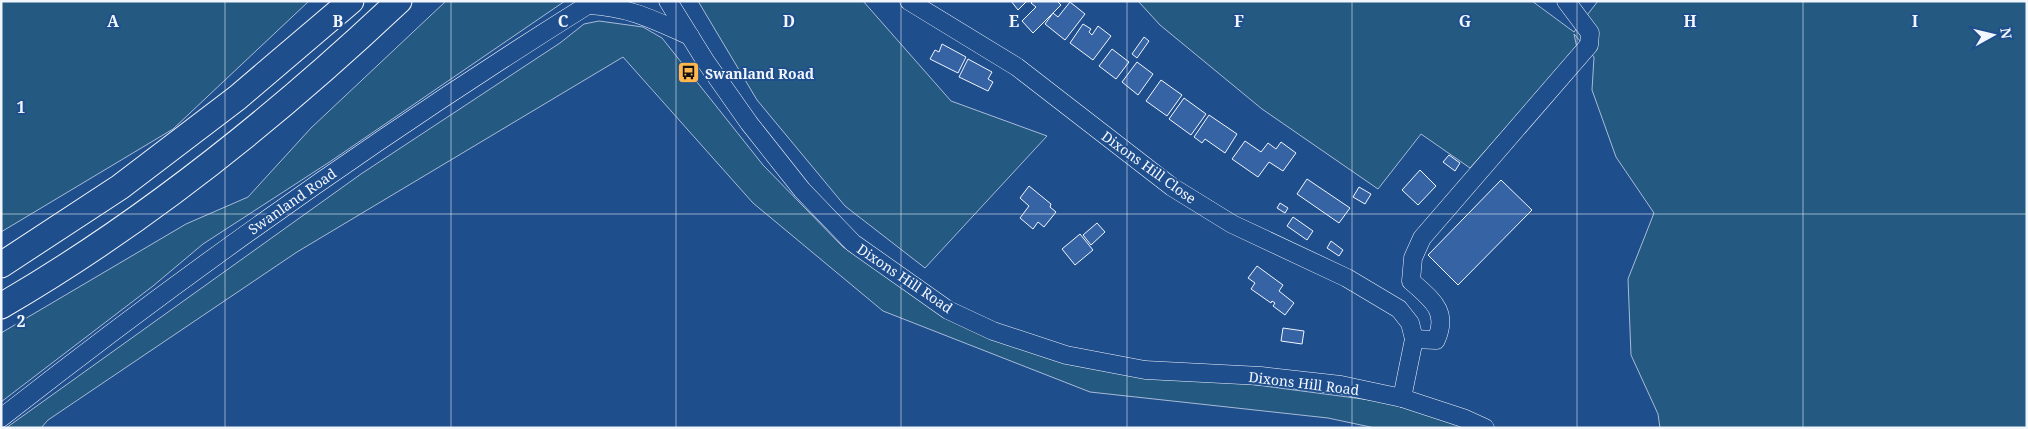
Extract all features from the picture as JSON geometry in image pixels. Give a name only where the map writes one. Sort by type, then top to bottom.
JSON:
[{"type":"highway","points":[[1,265],[120,187],[236,98],[351,1]]},
{"type":"highway","points":[[1,306],[40,284],[150,208],[243,138],[343,54],[398,1]]},
{"type":"street","name":"Dixons Hill Road","points":[[668,1],[749,123],[802,190],[853,243],[948,310],[993,331],[1083,358],[1145,370],[1261,376],[1341,385],[1402,398],[1463,418],[1485,428]]},
{"type":"street","name":"Dixons Hill Close","points":[[908,1],[1017,66],[1172,187],[1232,224],[1346,278],[1399,309],[1410,324],[1414,339]]},
{"type":"street","points":[[1402,398],[1414,339],[1436,340],[1441,330],[1441,316],[1430,298],[1412,281],[1413,258],[1422,238],[1589,45],[1590,33],[1566,1]]},
{"type":"street","points":[[592,3],[637,13],[690,36]]},
{"type":"street","name":"Swanland Road","points":[[1,418],[86,351],[243,236],[358,155],[504,58],[592,3]]},
{"type":"shaded area","points":[[1,1],[309,1],[173,129],[1,232]]},
{"type":"shaded area","points":[[446,1],[565,1],[331,161],[203,244],[153,286],[1,402],[1,333],[186,224],[248,197],[311,128]]},
{"type":"shaded area","points":[[698,1],[863,1],[951,101],[1047,136],[925,268],[845,206],[757,100]]},
{"type":"shaded area","points":[[1138,1],[1532,1],[1574,32],[1598,1],[2027,1],[2027,428],[1660,428],[1658,414],[1631,355],[1628,279],[1654,213],[1616,157],[1592,90],[1594,57],[1574,34],[1577,48],[1470,168],[1421,134],[1378,189],[1262,109],[1160,25]]},
{"type":"shaded area","points":[[599,21],[643,27],[662,38],[763,165],[843,247],[968,328],[1241,383],[1393,403],[1470,428],[1375,428],[1328,418],[1090,392],[883,311],[753,203],[623,57],[297,252],[48,420],[41,428],[6,428],[361,174],[560,43],[584,24]]},
{"type":"building","points":[[1011,1],[1027,1],[1018,10]]},
{"type":"building","points":[[1033,1],[1057,1],[1061,5],[1033,33],[1022,21],[1036,7],[1031,3]]},
{"type":"building","points":[[1070,2],[1085,14],[1065,40],[1045,24],[1053,13],[1058,17]]},
{"type":"building","points":[[1083,24],[1091,29],[1089,32],[1092,35],[1098,26],[1111,36],[1093,60],[1070,43]]},
{"type":"building","points":[[1144,37],[1149,41],[1137,58],[1132,54]]},
{"type":"building","points":[[942,44],[966,57],[958,73],[930,59],[935,50],[939,52]]},
{"type":"building","points":[[1112,49],[1129,62],[1116,79],[1099,66]]},
{"type":"building","points":[[968,59],[992,72],[988,79],[993,82],[988,91],[959,77]]},
{"type":"building","points":[[1137,62],[1153,74],[1138,95],[1122,82]]},
{"type":"building","points":[[1161,80],[1182,95],[1167,116],[1146,101]]},
{"type":"building","points":[[1184,98],[1206,114],[1191,135],[1169,119]]},
{"type":"building","points":[[1209,115],[1237,134],[1225,153],[1205,139],[1202,143],[1194,137]]},
{"type":"building","points":[[1245,141],[1261,152],[1268,143],[1276,149],[1281,142],[1296,153],[1283,171],[1269,162],[1258,177],[1232,159]]},
{"type":"building","points":[[1449,155],[1460,163],[1455,171],[1443,162]]},
{"type":"building","points":[[1420,170],[1436,186],[1418,205],[1402,190]]},
{"type":"building","points":[[1307,179],[1350,208],[1339,223],[1297,194]]},
{"type":"building","points":[[1501,180],[1532,210],[1458,285],[1428,255]]},
{"type":"building","points":[[1029,186],[1051,204],[1050,207],[1056,212],[1044,227],[1038,222],[1033,229],[1020,218],[1029,206],[1020,198]]},
{"type":"building","points":[[1359,187],[1371,194],[1365,204],[1353,197]]},
{"type":"building","points":[[1280,203],[1288,208],[1285,213],[1277,208]]},
{"type":"building","points":[[1293,217],[1313,231],[1307,240],[1287,226]]},
{"type":"building","points":[[1097,223],[1105,232],[1091,245],[1083,235]]},
{"type":"building","points":[[1080,234],[1093,250],[1075,265],[1062,249]]},
{"type":"building","points":[[1331,241],[1343,250],[1339,256],[1327,248]]},
{"type":"building","points":[[1257,266],[1283,285],[1279,291],[1294,303],[1285,315],[1273,306],[1275,303],[1272,301],[1271,303],[1251,289],[1255,283],[1248,278]]},
{"type":"building","points":[[1283,328],[1304,331],[1302,344],[1281,341]]},
{"type":"place","name":"Swanland Road","points":[[689,73]]}]
